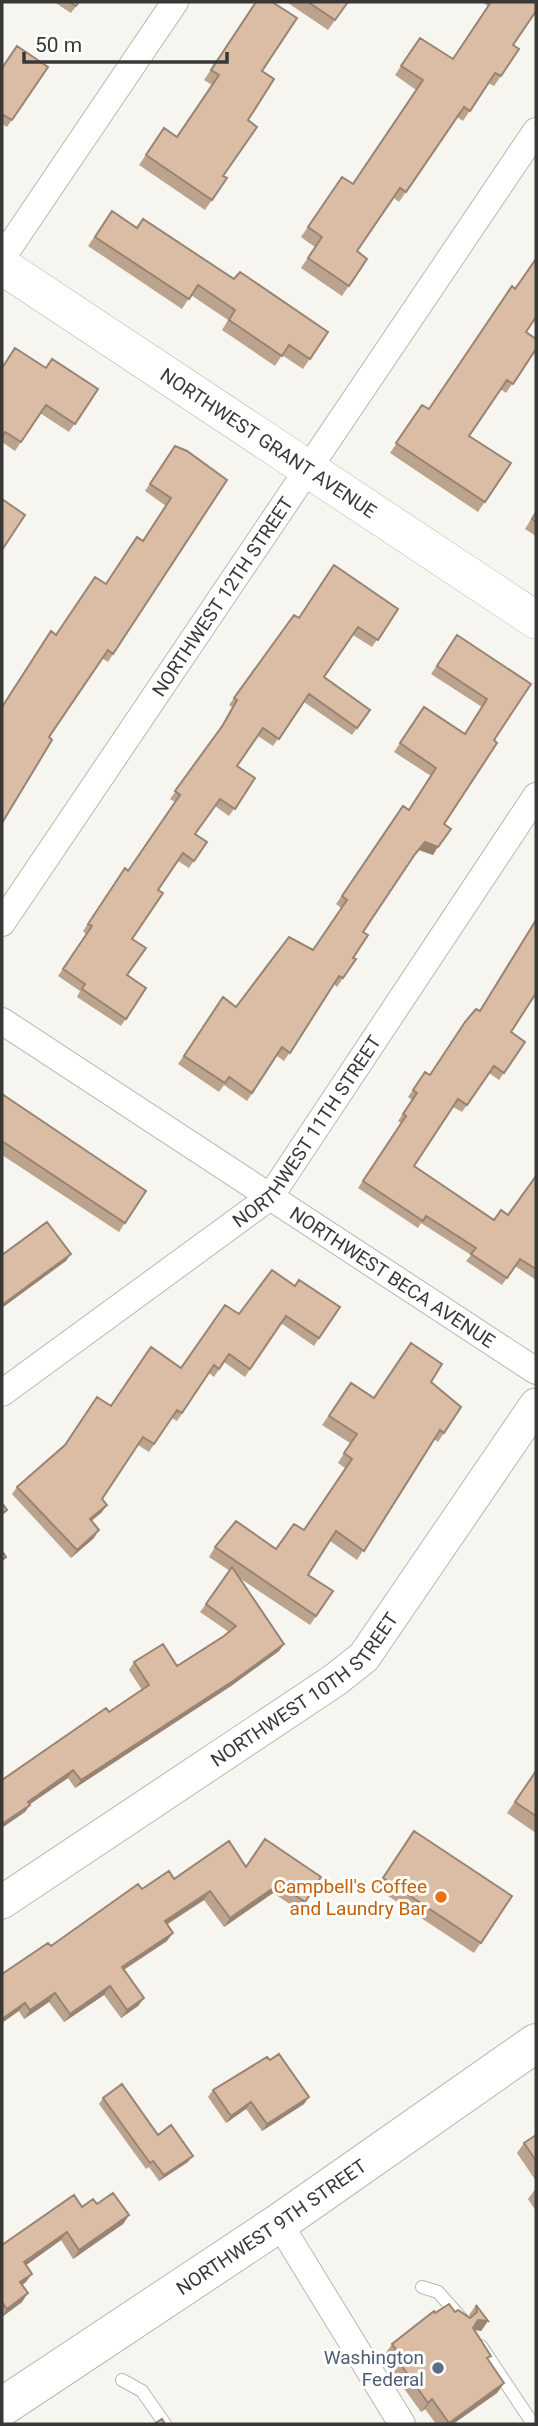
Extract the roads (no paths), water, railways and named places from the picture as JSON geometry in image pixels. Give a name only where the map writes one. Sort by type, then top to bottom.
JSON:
[{"type":"main road","name":"NORTHWEST GRANT AVENUE","points":[[2,266],[536,620]]},
{"type":"main road","name":"NORTHWEST 9TH STREET","points":[[2,2407],[279,2223],[536,2043]]},
{"type":"street","points":[[2,258],[175,2]]},
{"type":"street","name":"NORTHWEST 12TH STREET","points":[[2,923],[536,131]]},
{"type":"street","name":"NORTHWEST 11TH STREET","points":[[2,1393],[270,1197],[536,796]]},
{"type":"street","name":"NORTHWEST BECA AVENUE","points":[[2,1021],[536,1371]]},
{"type":"street","name":"NORTHWEST 10TH STREET","points":[[2,1902],[365,1657],[536,1405]]},
{"type":"street","points":[[279,2223],[402,2424]]},
{"type":"lane","points":[[422,2287],[438,2292],[462,2319]]},
{"type":"lane","points":[[475,2337],[533,2424]]},
{"type":"lane","points":[[122,2380],[142,2391],[165,2424]]},
{"type":"place","name":"Campbell's Coffee and Laundry Bar","points":[[441,1897]]},
{"type":"place","name":"Washington Federal","points":[[438,2368]]}]
